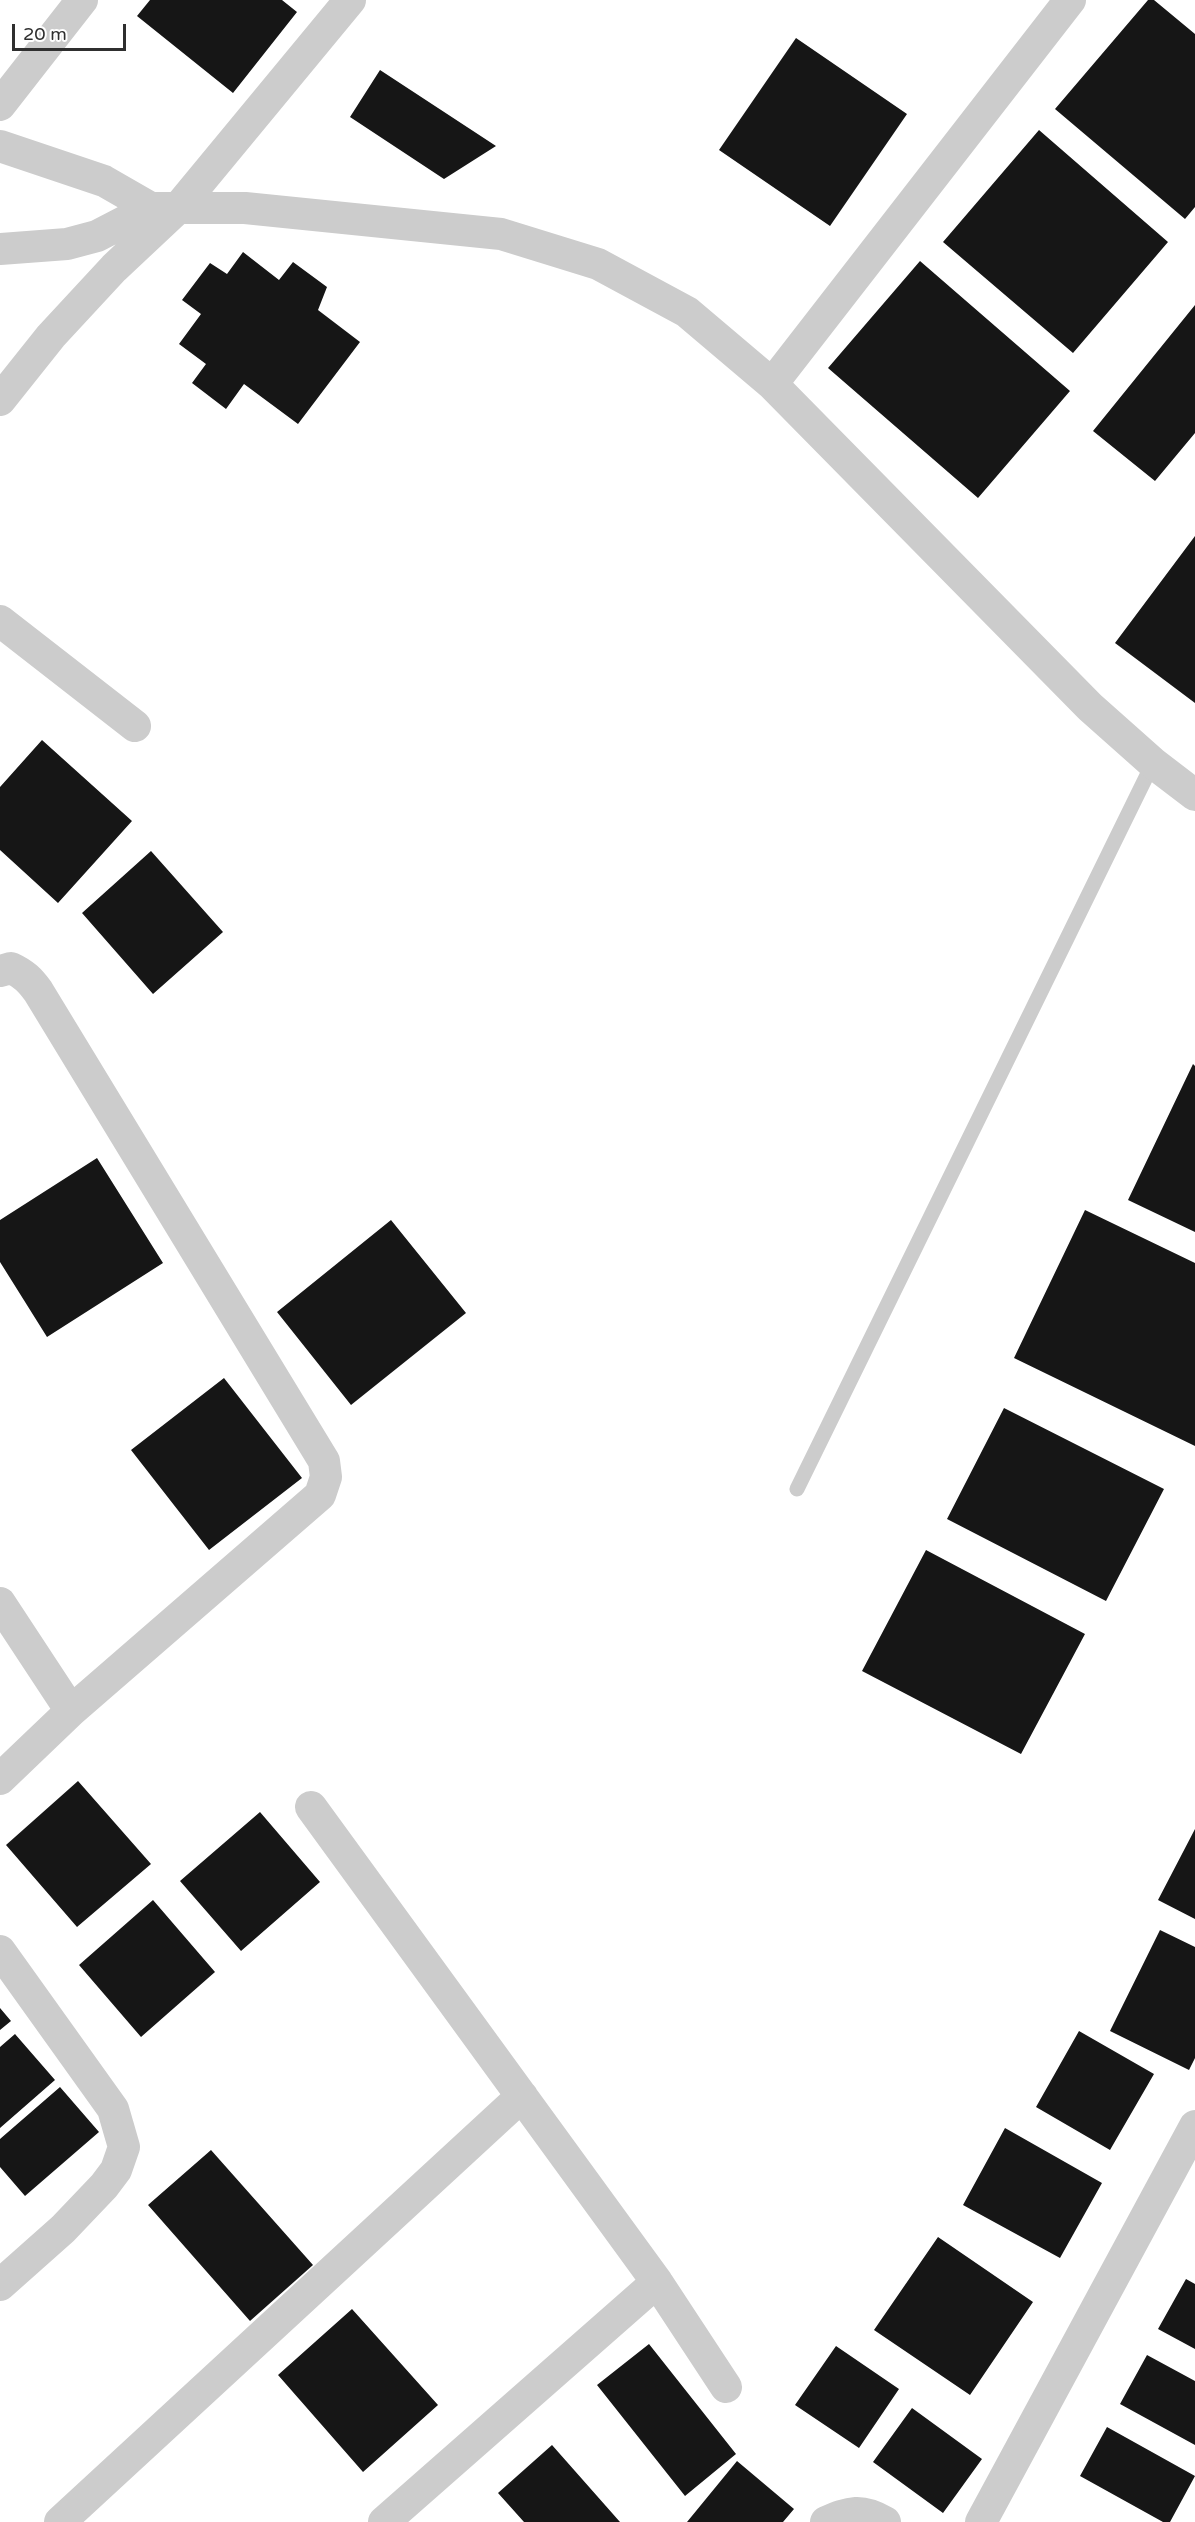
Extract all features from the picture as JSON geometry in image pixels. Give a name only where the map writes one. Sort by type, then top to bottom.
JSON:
[{"type":"street","points":[[0,105],[82,0]]},
{"type":"street","points":[[0,400],[51,336],[350,0]]},
{"type":"street","points":[[772,384],[1070,0]]},
{"type":"street","points":[[0,146],[104,181],[165,207],[245,208],[501,234],[598,264],[656,294],[687,312],[772,384],[1090,707],[1153,763],[1195,795]]},
{"type":"street","points":[[0,249],[68,244],[97,236],[165,207]]},
{"type":"street","points":[[0,621],[135,726]]},
{"type":"street","points":[[0,971],[11,968],[19,971],[27,976],[38,991],[324,1461],[326,1477],[320,1495],[312,1503],[71,1711],[0,1779]]},
{"type":"street","points":[[0,1603],[71,1711]]},
{"type":"street","points":[[312,1808],[657,2282],[726,2387]]},
{"type":"street","points":[[0,1951],[113,2109],[124,2147],[116,2170],[104,2186],[63,2229],[0,2285]]},
{"type":"street","points":[[60,2522],[522,2096]]},
{"type":"street","points":[[981,2522],[1195,2126]]},
{"type":"street","points":[[384,2522],[657,2282]]},
{"type":"street","points":[[826,2522],[851,2511],[873,2515],[885,2522]]},
{"type":"lane","points":[[797,1489],[1153,763]]},
{"type":"building","points":[[150,0],[282,0],[297,12],[233,93],[137,16]]},
{"type":"building","points":[[1148,0],[1154,0],[1195,34],[1195,207],[1185,219],[1055,109]]},
{"type":"building","points":[[796,38],[907,114],[830,226],[719,150]]},
{"type":"building","points":[[380,70],[496,146],[444,179],[350,117]]},
{"type":"building","points":[[1039,130],[1168,242],[1073,353],[943,242]]},
{"type":"building","points":[[243,252],[279,280],[293,262],[327,287],[318,310],[360,342],[298,424],[244,384],[226,409],[192,383],[206,364],[179,344],[201,314],[182,300],[210,263],[227,274]]},
{"type":"building","points":[[920,261],[1070,391],[978,498],[828,368]]},
{"type":"building","points":[[1195,305],[1195,433],[1155,481],[1093,431]]},
{"type":"building","points":[[1195,536],[1195,703],[1115,643]]},
{"type":"building","points":[[42,740],[132,821],[58,903],[0,850],[0,787]]},
{"type":"building","points":[[151,851],[223,932],[153,994],[82,913]]},
{"type":"building","points":[[1193,1064],[1195,1066],[1195,1232],[1128,1200]]},
{"type":"building","points":[[97,1158],[163,1263],[47,1337],[0,1262],[0,1220]]},
{"type":"building","points":[[1085,1210],[1195,1263],[1195,1446],[1014,1358]]},
{"type":"building","points":[[391,1220],[466,1313],[351,1405],[277,1312]]},
{"type":"building","points":[[224,1378],[302,1478],[209,1550],[131,1450]]},
{"type":"building","points":[[1004,1408],[1164,1489],[1106,1601],[947,1519]]},
{"type":"building","points":[[926,1550],[1085,1634],[1021,1754],[862,1671]]},
{"type":"building","points":[[78,1781],[151,1864],[77,1927],[6,1845]]},
{"type":"building","points":[[260,1812],[320,1882],[241,1951],[180,1881]]},
{"type":"building","points":[[1195,1829],[1195,1919],[1158,1900]]},
{"type":"building","points":[[153,1900],[215,1972],[141,2037],[79,1965]]},
{"type":"building","points":[[1160,1930],[1195,1947],[1195,2058],[1189,2070],[1110,2031]]},
{"type":"building","points":[[0,2008],[11,2021],[0,2030]]},
{"type":"building","points":[[1079,2031],[1154,2074],[1110,2150],[1036,2107]]},
{"type":"building","points":[[15,2034],[55,2080],[0,2128],[0,2047]]},
{"type":"building","points":[[60,2087],[99,2132],[25,2196],[0,2167],[0,2139]]},
{"type":"building","points":[[1005,2128],[1102,2183],[1060,2258],[963,2205]]},
{"type":"building","points":[[211,2150],[313,2265],[250,2321],[148,2205]]},
{"type":"building","points":[[938,2237],[1033,2302],[970,2395],[874,2330]]},
{"type":"building","points":[[1186,2279],[1195,2284],[1195,2349],[1158,2329]]},
{"type":"building","points":[[352,2309],[438,2405],[363,2472],[278,2375]]},
{"type":"building","points":[[649,2344],[736,2454],[685,2496],[597,2385]]},
{"type":"building","points":[[836,2346],[899,2389],[859,2448],[795,2405]]},
{"type":"building","points":[[1147,2355],[1195,2381],[1195,2445],[1120,2404]]},
{"type":"building","points":[[912,2408],[982,2459],[943,2513],[873,2462]]},
{"type":"building","points":[[1107,2427],[1195,2476],[1170,2522],[1163,2522],[1080,2476]]},
{"type":"building","points":[[552,2445],[620,2522],[524,2522],[498,2493]]},
{"type":"building","points":[[737,2461],[794,2509],[783,2522],[687,2522]]}]
